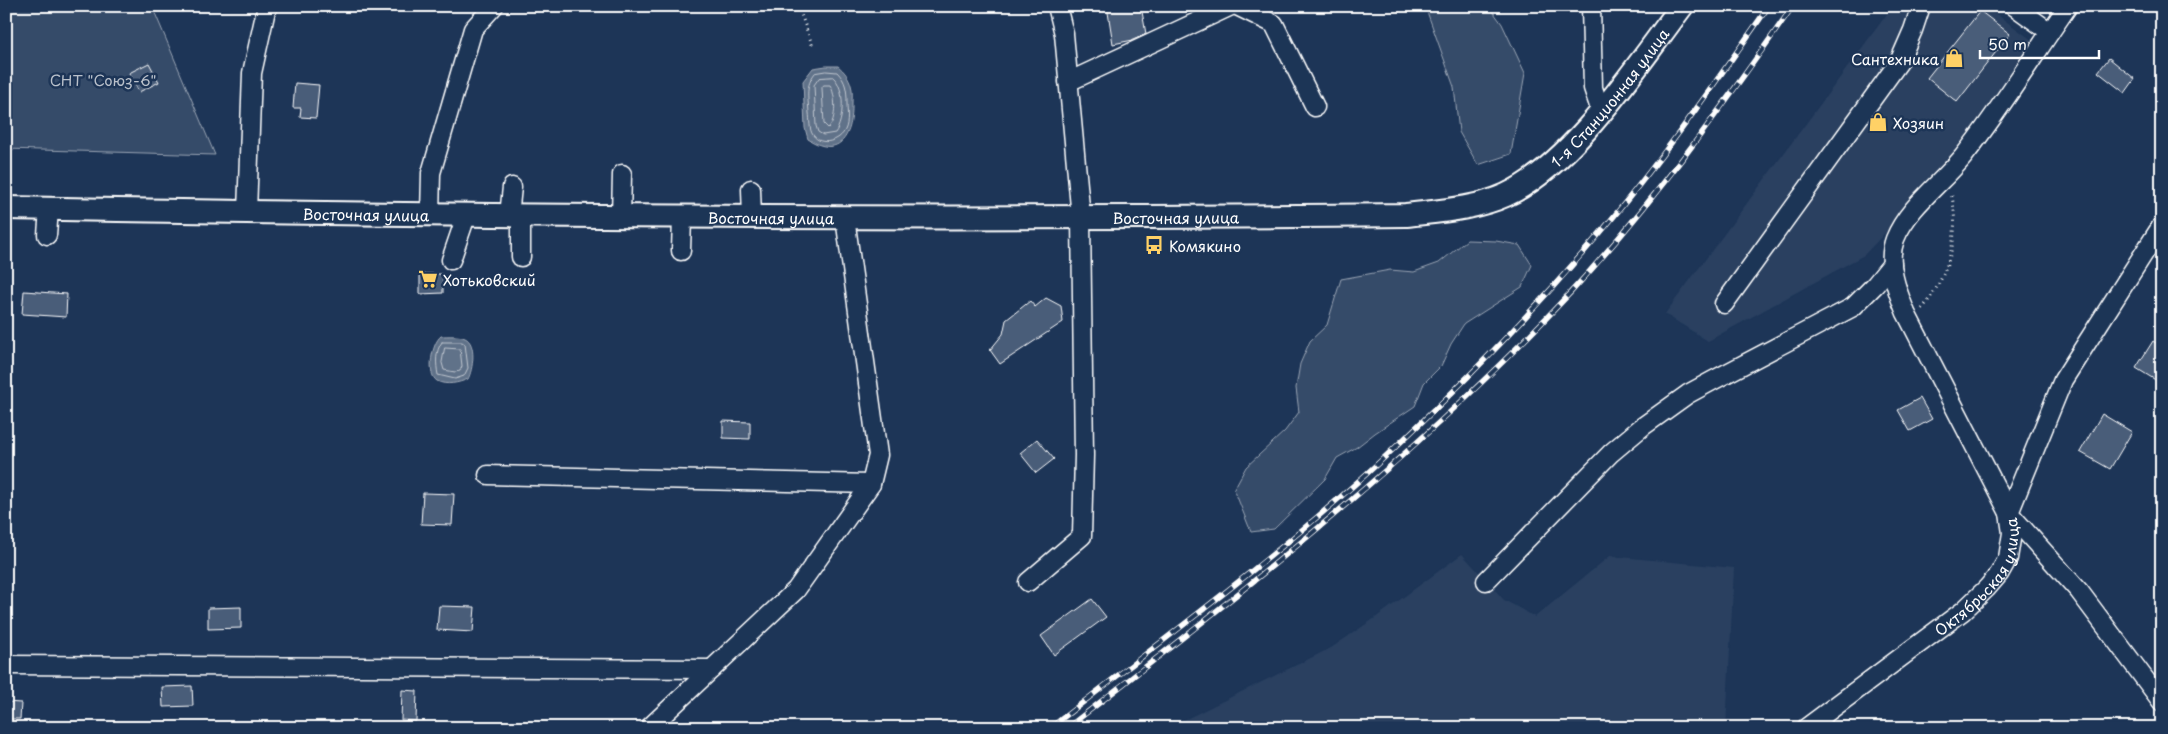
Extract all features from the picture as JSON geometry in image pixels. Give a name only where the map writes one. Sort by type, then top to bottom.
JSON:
[{"type":"main road","name":"1-я Станционная улица","points":[[1530,182],[1559,158],[1601,112],[1682,6]]},
{"type":"main road","name":"Восточная улица","points":[[6,208],[466,216],[752,218],[1081,218],[1406,215],[1478,204],[1506,195],[1530,182]]},
{"type":"street","points":[[247,212],[252,73],[266,10],[269,6]]},
{"type":"street","points":[[430,215],[431,174],[473,29],[494,6]]},
{"type":"street","points":[[1028,582],[1082,536],[1084,456],[1081,218],[1064,34],[1057,6]]},
{"type":"street","points":[[1068,82],[1231,6]]},
{"type":"street","points":[[1237,6],[1274,24],[1315,107]]},
{"type":"street","points":[[1591,6],[1593,88],[1601,112]]},
{"type":"street","points":[[1724,304],[1899,62],[1914,30],[1921,6]]},
{"type":"street","points":[[2014,6],[2050,32]]},
{"type":"street","points":[[1486,581],[1611,453],[1642,427],[1688,394],[1853,307],[1875,286],[1892,264],[1895,239],[1905,222],[1981,132],[2068,6]]},
{"type":"street","points":[[621,217],[622,174]]},
{"type":"street","points":[[512,187],[520,258]]},
{"type":"street","points":[[751,189],[752,218]]},
{"type":"street","points":[[46,235],[49,209]]},
{"type":"street","points":[[451,260],[466,216]]},
{"type":"street","points":[[681,251],[682,217]]},
{"type":"street","points":[[649,728],[796,590],[871,484],[878,455],[845,218]]},
{"type":"street","points":[[2162,225],[2063,380],[2009,513],[2079,591],[2162,702]]},
{"type":"street","name":"Октябрьская улица","points":[[1806,728],[1963,611],[1999,574],[2008,558],[2012,533],[2009,513],[1910,324],[1899,295],[1892,264]]},
{"type":"street","points":[[488,475],[871,484]]},
{"type":"street","points":[[6,665],[712,669]]},
{"type":"path","points":[[798,6],[813,47]]},
{"type":"path","points":[[1910,324],[1930,298],[1946,270],[1953,240],[1956,211],[1947,174]]},
{"type":"shaded area","points":[[1893,6],[1985,6],[2040,46],[1981,132],[1864,255],[1708,341],[1665,314]]},
{"type":"shaded area","points":[[1462,554],[1504,600],[1535,617],[1610,556],[1734,568],[1726,728],[1168,728],[1331,648]]},
{"type":"green space","name":"СНТ \"Союз-6\"","points":[[6,6],[152,6],[215,155],[6,149]]},
{"type":"green space","points":[[1425,6],[1489,6],[1502,24],[1525,73],[1511,154],[1478,165],[1459,132],[1454,87]]},
{"type":"green space","points":[[1467,240],[1496,241],[1519,245],[1532,265],[1522,287],[1464,324],[1451,344],[1441,366],[1424,383],[1415,406],[1357,447],[1337,458],[1325,479],[1274,529],[1251,532],[1234,489],[1246,467],[1285,431],[1299,412],[1296,388],[1300,364],[1310,341],[1327,325],[1341,279],[1390,270],[1414,272],[1439,263]]},
{"type":"water","points":[[838,66],[846,74],[852,87],[852,115],[847,133],[837,145],[829,146],[819,145],[808,139],[805,128],[803,81],[813,68]]},
{"type":"water","points":[[441,336],[460,336],[469,341],[473,357],[468,379],[448,384],[437,381],[434,377],[431,366],[433,351]]},
{"type":"building","points":[[1107,6],[1141,6],[1146,34],[1133,40],[1113,44]]},
{"type":"building","points":[[1980,11],[2010,34],[1957,102],[1927,78]]},
{"type":"building","points":[[2109,58],[2135,79],[2125,93],[2098,72]]},
{"type":"building","points":[[149,63],[159,82],[139,92],[129,73]]},
{"type":"building","points":[[295,83],[319,85],[316,118],[300,117],[301,108],[293,108]]},
{"type":"building","points":[[420,274],[443,274],[443,293],[420,294]]},
{"type":"building","points":[[24,291],[67,294],[66,317],[22,314]]},
{"type":"building","points":[[1046,298],[1061,306],[1063,322],[1000,364],[990,350],[1003,334],[1006,320],[1030,301],[1035,307]]},
{"type":"building","points":[[2153,341],[2162,347],[2162,384],[2136,368]]},
{"type":"building","points":[[1920,398],[1932,419],[1910,431],[1898,410]]},
{"type":"building","points":[[2102,414],[2132,432],[2110,469],[2080,452]]},
{"type":"building","points":[[723,421],[750,422],[750,439],[723,438]]},
{"type":"building","points":[[1037,439],[1054,459],[1036,473],[1020,453]]},
{"type":"building","points":[[423,493],[454,494],[452,525],[421,524]]},
{"type":"building","points":[[1092,599],[1106,617],[1054,655],[1041,636]]},
{"type":"building","points":[[439,606],[475,607],[473,632],[437,630]]},
{"type":"building","points":[[241,607],[241,628],[208,629],[208,608]]},
{"type":"building","points":[[192,686],[193,706],[163,707],[162,687]]},
{"type":"building","points":[[402,690],[417,691],[416,721],[401,720]]},
{"type":"building","points":[[6,702],[21,703],[20,719],[6,719]]},
{"type":"railway","points":[[1050,728],[1276,551],[1363,477],[1456,389],[1554,286],[1623,206],[1687,121],[1769,6]]},
{"type":"railway","points":[[1067,728],[1199,625],[1328,520],[1453,410],[1513,352],[1571,292],[1631,224],[1714,117],[1793,6]]},
{"type":"place","name":"Сантехника","points":[[1954,58]]},
{"type":"place","name":"Хозяин","points":[[1878,122]]},
{"type":"place","name":"Комякино","points":[[1154,245]]},
{"type":"place","name":"Хотьковский","points":[[428,279]]}]
